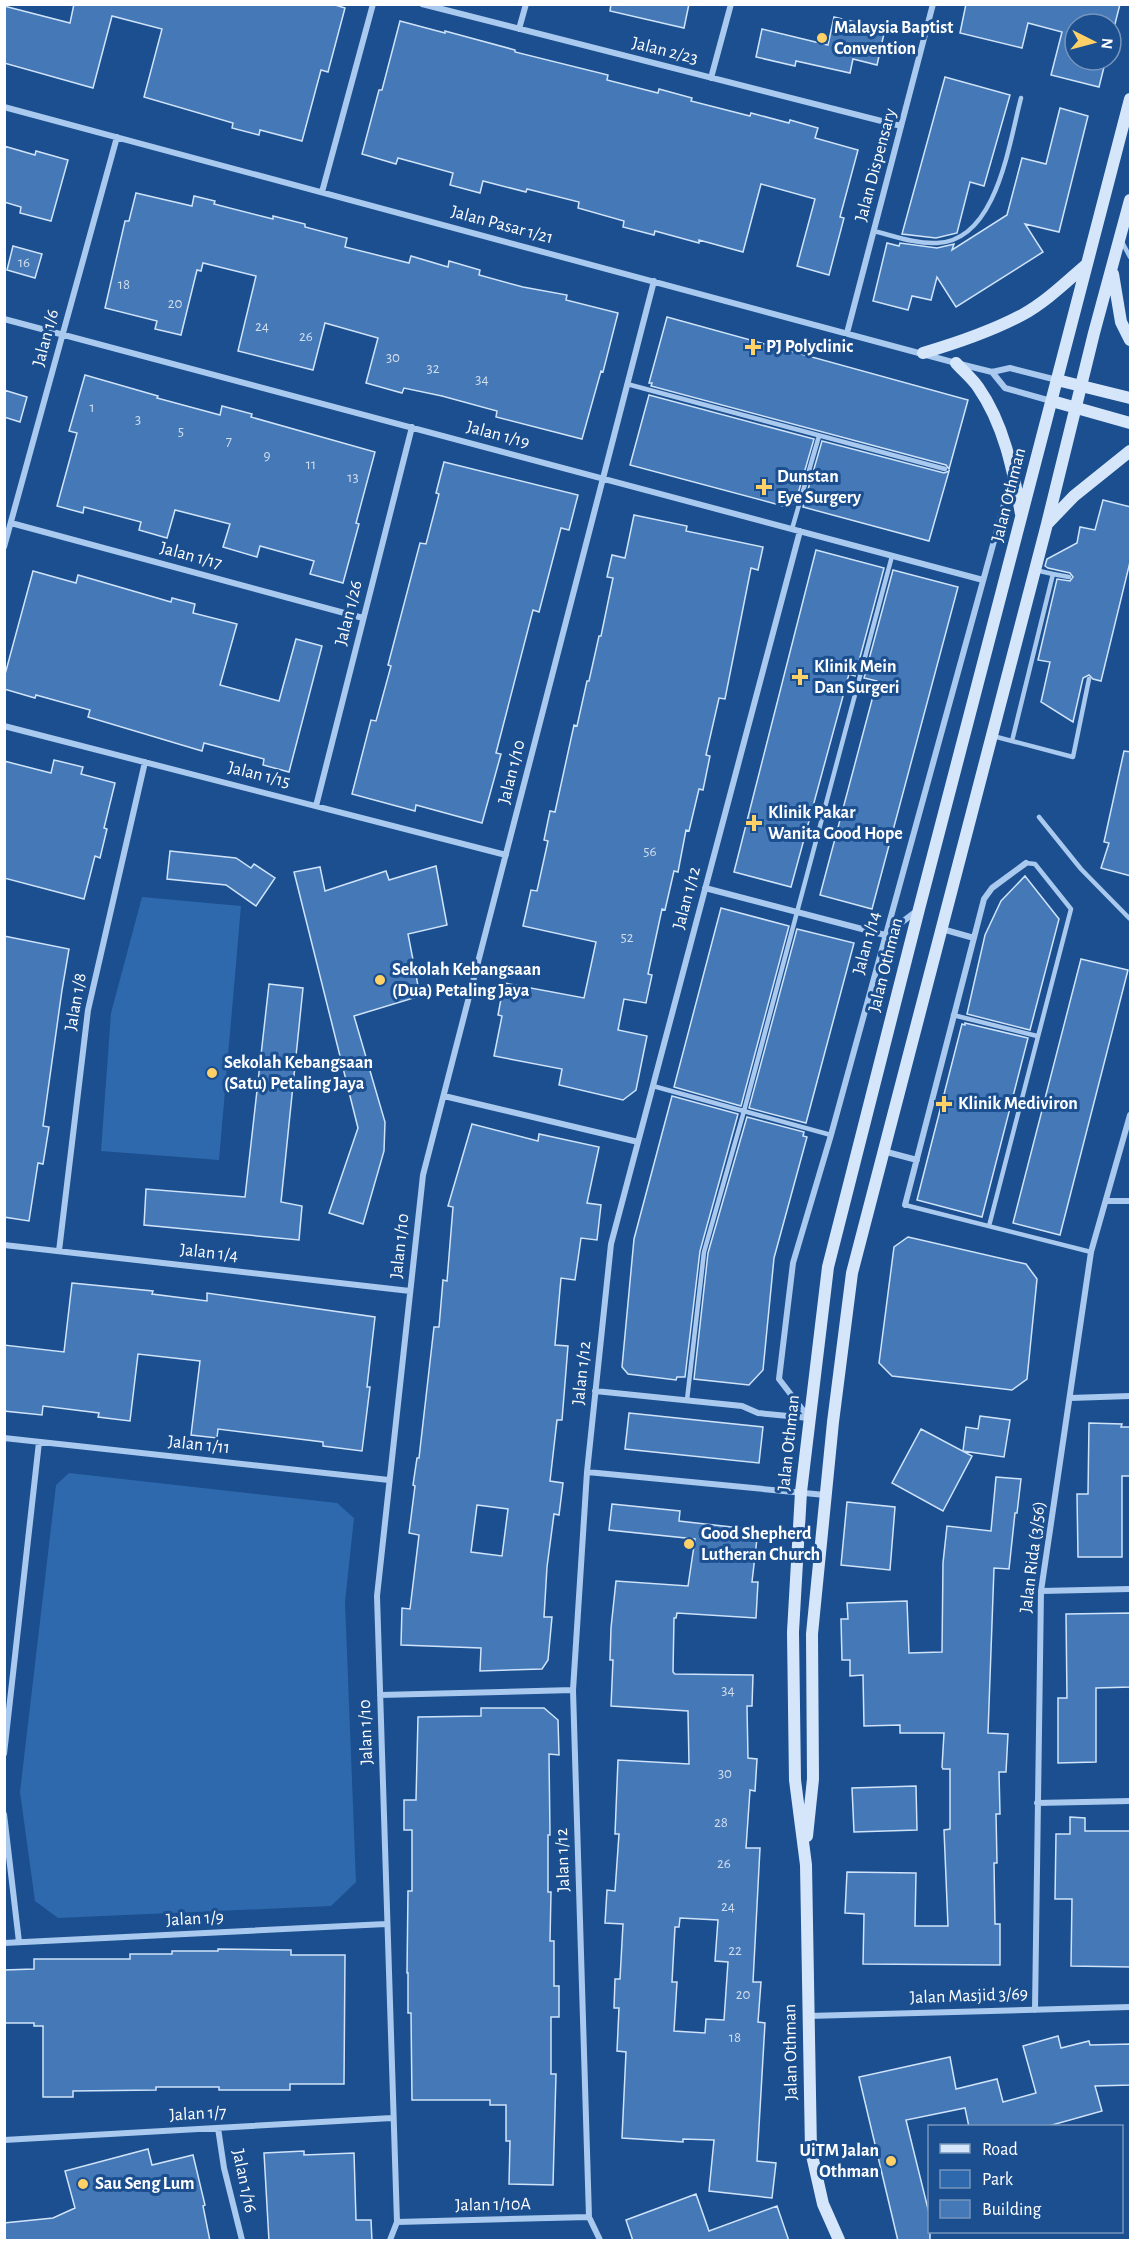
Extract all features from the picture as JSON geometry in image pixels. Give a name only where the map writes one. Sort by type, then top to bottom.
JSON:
[{"type":"main road","name":"Jalan Othman","points":[[839,2241],[823,2204],[811,2151],[805,1858],[795,1780],[793,1632],[801,1492],[828,1267],[919,909],[1131,99]]},
{"type":"main road","name":"Jalan Othman","points":[[805,1858],[813,1779],[812,1634],[852,1273],[1131,200]]},
{"type":"main road","points":[[923,354],[979,335],[1023,315],[1087,264]]},
{"type":"main road","points":[[1112,270],[1121,322],[1131,339]]},
{"type":"main road","points":[[956,363],[978,387],[1001,429],[1013,471],[1022,518]]},
{"type":"main road","points":[[1057,380],[1131,398]]},
{"type":"main road","points":[[1052,401],[1131,423]]},
{"type":"main road","points":[[1047,524],[1074,496],[1131,451]]},
{"type":"street","points":[[322,192],[373,4]]},
{"type":"street","name":"Jalan 2/23","points":[[422,4],[901,126]]},
{"type":"street","points":[[519,29],[526,4]]},
{"type":"street","points":[[711,78],[731,4]]},
{"type":"street","name":"Jalan Dispensary","points":[[847,333],[933,4]]},
{"type":"street","name":"Jalan Pasar 1/21","points":[[4,107],[956,363],[992,372],[1010,368],[1057,380]]},
{"type":"street","name":"Jalan 1/6","points":[[4,548],[117,137]]},
{"type":"street","name":"Jalan 1/10","points":[[390,2241],[397,2222],[377,1596],[423,1175],[654,281]]},
{"type":"street","name":"Jalan 1/19","points":[[4,319],[983,580]]},
{"type":"street","name":"Jalan Pasar 1/21","points":[[992,372],[1005,388],[1052,401]]},
{"type":"street","name":"Jalan 1/26","points":[[316,806],[412,428]]},
{"type":"street","name":"Jalan 1/14","points":[[809,1418],[779,1379],[793,1263],[831,1135],[1013,471]]},
{"type":"street","name":"Jalan 1/17","points":[[11,523],[363,618]]},
{"type":"street","name":"Jalan 1/12","points":[[600,2241],[589,2217],[573,1690],[587,1472],[611,1244],[800,531]]},
{"type":"street","name":"Jalan 1/15","points":[[4,726],[506,855]]},
{"type":"street","name":"Jalan 1/8","points":[[59,1251],[88,1010],[146,762]]},
{"type":"street","points":[[905,1205],[984,899],[992,888],[1026,863]]},
{"type":"street","points":[[705,888],[885,936],[919,909]]},
{"type":"street","points":[[942,929],[974,938]]},
{"type":"street","points":[[444,1096],[638,1142]]},
{"type":"street","name":"Jalan Rida (3/56)","points":[[1035,2010],[1041,1591],[1091,1252],[1131,1115]]},
{"type":"street","points":[[883,1151],[917,1160]]},
{"type":"street","points":[[1106,1201],[1131,1201]]},
{"type":"street","name":"Jalan 1/4","points":[[4,1245],[410,1291]]},
{"type":"street","points":[[596,1391],[742,1406],[758,1413],[809,1418]]},
{"type":"street","points":[[1070,1398],[1131,1396]]},
{"type":"street","name":"Jalan 1/11","points":[[4,1438],[389,1480]]},
{"type":"street","points":[[4,1754],[39,1442]]},
{"type":"street","points":[[587,1472],[826,1495]]},
{"type":"street","points":[[1041,1591],[1131,1589]]},
{"type":"street","points":[[380,1695],[573,1690]]},
{"type":"street","points":[[1037,1803],[1131,1801]]},
{"type":"street","points":[[4,1814],[19,1942]]},
{"type":"street","name":"Jalan 1/9","points":[[4,1943],[386,1924]]},
{"type":"street","name":"Jalan Masjid 3/69","points":[[808,2016],[1131,2007]]},
{"type":"street","name":"Jalan 1/7","points":[[4,2140],[392,2118]]},
{"type":"street","name":"Jalan 1/16","points":[[218,2128],[224,2168],[242,2241]]},
{"type":"street","name":"Jalan 1/10A","points":[[397,2222],[589,2217]]},
{"type":"lane","points":[[874,231],[919,243],[939,243],[953,240],[970,229],[986,212],[999,180],[1021,98]]},
{"type":"lane","points":[[1120,238],[1131,257]]},
{"type":"lane","points":[[627,384],[945,469]]},
{"type":"lane","points":[[792,529],[819,435]]},
{"type":"lane","points":[[687,1400],[704,1252],[744,1111],[892,556]]},
{"type":"lane","points":[[1035,570],[1069,577]]},
{"type":"lane","points":[[1012,741],[1053,574]]},
{"type":"lane","points":[[993,736],[1073,757],[1089,679]]},
{"type":"lane","points":[[1039,817],[1082,869],[1131,919]]},
{"type":"lane","points":[[989,1226],[1071,909],[1035,864],[1026,863]]},
{"type":"lane","points":[[953,1015],[1037,1036]]},
{"type":"lane","points":[[653,1086],[831,1135]]},
{"type":"lane","points":[[905,1205],[1091,1252]]},
{"type":"green space","points":[[142,897],[241,906],[219,1160],[101,1151],[111,1013]]},
{"type":"green space","points":[[69,1473],[337,1503],[354,1518],[345,1602],[356,1882],[331,1906],[58,1918],[35,1901],[20,1792],[56,1485]]},
{"type":"building","points":[[74,4],[332,4],[345,8],[328,72],[321,70],[302,141],[260,130],[259,135],[232,128],[233,123],[144,97],[162,29],[112,16],[93,88],[4,63],[4,6],[70,23]]},
{"type":"building","points":[[611,4],[689,4],[684,28],[610,11]]},
{"type":"building","points":[[966,4],[1120,4],[1118,12],[1063,12],[1063,72],[1103,72],[1099,87],[1051,75],[1062,32],[1028,23],[1022,48],[960,33]]},
{"type":"building","points":[[834,17],[885,29],[877,65],[853,59],[850,73],[796,61],[795,66],[756,57],[762,29],[828,45]]},
{"type":"building","points":[[400,21],[608,75],[607,80],[658,93],[659,89],[692,98],[691,101],[750,116],[751,113],[789,123],[790,120],[818,128],[815,138],[858,150],[840,217],[844,218],[829,275],[797,266],[815,199],[761,184],[743,252],[699,240],[699,243],[655,231],[654,235],[623,227],[624,221],[578,208],[579,202],[527,189],[526,192],[483,181],[480,193],[450,185],[453,173],[398,158],[396,164],[362,154]]},
{"type":"building","points":[[945,77],[1010,95],[984,186],[970,182],[957,233],[936,238],[902,234]]},
{"type":"building","points":[[1060,108],[1088,116],[1059,232],[1025,224],[1043,252],[956,307],[937,277],[931,300],[912,296],[908,310],[873,301],[887,243],[937,248],[954,244],[952,250],[1007,215],[1022,158],[1046,164]]},
{"type":"building","points":[[4,146],[35,155],[36,151],[68,160],[51,221],[20,213],[21,207],[4,202]]},
{"type":"building","points":[[136,193],[192,206],[194,196],[215,201],[214,204],[273,219],[273,216],[305,224],[305,227],[347,238],[345,247],[409,263],[411,256],[448,267],[449,261],[480,270],[479,275],[523,287],[567,295],[566,300],[618,313],[582,439],[496,417],[497,411],[442,396],[404,388],[402,393],[366,383],[378,338],[325,323],[313,370],[238,351],[256,276],[203,263],[201,271],[197,270],[181,335],[155,329],[157,321],[105,308],[125,221],[129,221]]},
{"type":"building","points":[[13,246],[42,254],[35,278],[7,270]]},
{"type":"building","points":[[667,317],[968,400],[949,469],[946,465],[651,386],[652,383],[649,383]]},
{"type":"building","points":[[85,375],[220,415],[222,406],[252,414],[251,417],[375,452],[343,583],[310,574],[314,561],[260,546],[257,557],[223,547],[230,524],[175,510],[167,538],[139,530],[141,522],[84,507],[83,513],[57,506],[77,433],[69,431]]},
{"type":"building","points":[[4,390],[27,397],[20,422],[4,417]]},
{"type":"building","points":[[649,395],[814,439],[795,504],[788,502],[787,507],[630,465]]},
{"type":"building","points":[[822,441],[944,473],[949,471],[929,541],[803,507]]},
{"type":"building","points":[[444,462],[578,495],[569,530],[561,528],[539,612],[533,610],[496,753],[501,754],[482,823],[416,805],[415,811],[352,794],[371,720],[376,721],[391,666],[388,665],[420,543],[426,544],[439,494],[436,493]]},
{"type":"building","points":[[1103,500],[1131,507],[1131,558],[1101,681],[1089,675],[1083,678],[1073,722],[1041,702],[1050,662],[1038,660],[1057,579],[1070,581],[1073,577],[1070,573],[1045,566],[1047,559],[1077,543],[1080,527],[1095,530]]},
{"type":"building","points":[[634,515],[687,526],[686,531],[763,547],[758,570],[751,568],[725,699],[719,698],[706,755],[710,756],[703,790],[699,789],[689,831],[686,830],[678,872],[674,871],[665,910],[662,909],[648,974],[652,975],[646,1003],[624,999],[618,1030],[647,1036],[636,1090],[623,1100],[559,1085],[562,1069],[494,1056],[502,1016],[498,1015],[504,983],[584,998],[596,942],[523,926],[531,890],[537,891],[548,841],[544,840],[550,811],[555,812],[574,725],[577,726],[599,636],[601,636],[613,578],[607,577],[612,555],[625,558]]},
{"type":"building","points":[[816,550],[884,568],[855,676],[849,674],[791,887],[734,872]]},
{"type":"building","points":[[893,570],[958,587],[872,909],[820,895],[877,681],[864,678]]},
{"type":"building","points":[[33,571],[76,583],[78,575],[171,602],[172,598],[195,604],[193,613],[237,624],[220,685],[279,701],[296,639],[322,646],[289,772],[263,765],[264,759],[204,743],[202,751],[88,717],[90,710],[4,689],[4,678]]},
{"type":"building","points":[[1124,751],[1131,752],[1131,876],[1101,868],[1109,843],[1104,842]]},
{"type":"building","points":[[54,760],[83,767],[81,774],[115,783],[104,828],[107,829],[100,858],[95,856],[84,899],[4,878],[4,761],[51,773]]},
{"type":"building","points":[[170,851],[236,858],[251,868],[254,864],[275,878],[256,906],[226,885],[167,879]]},
{"type":"building","points":[[436,866],[447,925],[408,934],[420,996],[354,1016],[385,1122],[384,1151],[363,1224],[329,1213],[358,1128],[294,872],[320,867],[325,891],[386,871],[389,880]]},
{"type":"building","points":[[1025,876],[1059,919],[1030,1030],[967,1014],[985,935],[1001,901]]},
{"type":"building","points":[[721,908],[789,926],[741,1106],[674,1087]]},
{"type":"building","points":[[797,929],[854,943],[806,1123],[749,1108]]},
{"type":"building","points":[[4,936],[69,949],[43,1126],[49,1127],[43,1164],[38,1163],[29,1221],[4,1217]]},
{"type":"building","points":[[1081,959],[1128,970],[1060,1235],[1013,1223]]},
{"type":"building","points":[[269,984],[303,988],[281,1202],[302,1206],[299,1240],[144,1225],[146,1189],[245,1197]]},
{"type":"building","points":[[965,1023],[1028,1038],[982,1217],[917,1200],[962,1024],[965,1025]]},
{"type":"building","points":[[672,1096],[738,1114],[700,1251],[685,1377],[677,1377],[676,1380],[628,1374],[622,1367],[634,1239]]},
{"type":"building","points":[[747,1117],[804,1132],[803,1136],[807,1137],[774,1258],[763,1370],[749,1385],[694,1379],[708,1253]]},
{"type":"building","points":[[472,1124],[538,1141],[539,1134],[599,1147],[587,1203],[601,1205],[597,1240],[581,1238],[575,1280],[561,1278],[555,1345],[568,1346],[562,1420],[557,1420],[550,1481],[563,1483],[559,1515],[554,1514],[547,1567],[544,1617],[552,1617],[548,1660],[542,1669],[480,1671],[481,1648],[401,1645],[402,1608],[410,1609],[419,1535],[409,1533],[415,1486],[413,1485],[417,1458],[419,1458],[434,1327],[439,1327],[443,1280],[447,1281],[453,1207],[448,1206]],"holes":[[[477,1505],[508,1509],[502,1556],[471,1552]]]},
{"type":"building","points":[[908,1237],[1026,1264],[1037,1279],[1027,1379],[1012,1390],[892,1376],[879,1363],[894,1247]]},
{"type":"building","points":[[72,1283],[153,1291],[152,1294],[207,1301],[207,1293],[375,1317],[362,1451],[323,1446],[323,1442],[218,1429],[217,1438],[191,1435],[200,1361],[138,1354],[130,1421],[98,1417],[99,1413],[43,1406],[42,1415],[4,1411],[4,1345],[64,1352]]},
{"type":"building","points":[[629,1413],[763,1427],[759,1463],[625,1449]]},
{"type":"building","points":[[980,1416],[1010,1420],[1004,1457],[963,1451],[966,1427],[978,1429]]},
{"type":"building","points":[[1089,1423],[1122,1424],[1121,1427],[1131,1427],[1131,1476],[1122,1476],[1122,1557],[1078,1557],[1077,1494],[1088,1494]]},
{"type":"building","points":[[921,1429],[972,1456],[943,1511],[892,1483]]},
{"type":"building","points":[[996,1477],[1021,1479],[1009,1569],[994,1568],[988,1733],[1008,1734],[1006,1772],[999,1772],[1000,1814],[996,1814],[997,1863],[994,1863],[995,1924],[1000,1924],[1000,1965],[863,1964],[864,1914],[845,1913],[847,1872],[916,1873],[915,1926],[948,1926],[944,1830],[950,1829],[950,1769],[942,1767],[944,1733],[900,1733],[900,1725],[864,1726],[863,1675],[850,1676],[850,1660],[842,1660],[841,1619],[848,1619],[847,1603],[907,1601],[909,1653],[942,1652],[943,1563],[947,1526],[991,1531]]},
{"type":"building","points":[[847,1502],[895,1507],[890,1570],[841,1565]]},
{"type":"building","points":[[612,1504],[680,1511],[679,1521],[758,1530],[752,1582],[758,1582],[756,1618],[677,1613],[674,1618],[673,1672],[675,1674],[753,1675],[752,1706],[747,1706],[748,1758],[757,1759],[755,1791],[750,1790],[746,1848],[760,1848],[753,1982],[761,1982],[758,2022],[765,2023],[757,2161],[776,2163],[772,2198],[709,2191],[714,2140],[683,2139],[683,2142],[622,2138],[626,2052],[617,2051],[619,2008],[614,2008],[615,1979],[620,1979],[623,1924],[605,1923],[607,1890],[615,1891],[619,1834],[615,1834],[618,1760],[689,1764],[688,1711],[611,1706],[613,1660],[610,1660],[611,1628],[616,1581],[688,1586],[695,1539],[609,1530]],"holes":[[[680,1918],[718,1920],[715,1961],[728,1962],[724,2020],[706,2019],[705,2033],[674,2031],[677,1982],[672,1982],[675,1927],[679,1927]]]},
{"type":"building","points":[[1131,1613],[1131,1687],[1096,1688],[1096,1762],[1058,1763],[1058,1698],[1067,1698],[1066,1614]]},
{"type":"building","points":[[481,1708],[544,1708],[558,1720],[559,1755],[549,1754],[550,1835],[548,1835],[548,1892],[551,1892],[550,1941],[554,1941],[554,1986],[559,1986],[559,2017],[551,2017],[551,2074],[556,2074],[553,2185],[509,2184],[510,2141],[506,2141],[506,2105],[490,2105],[490,2100],[412,2100],[411,2013],[408,2013],[407,1973],[408,1891],[412,1891],[412,1830],[404,1830],[404,1800],[416,1800],[418,1717],[481,1716]]},
{"type":"building","points":[[916,1786],[917,1830],[854,1832],[852,1788]]},
{"type":"building","points":[[1070,1817],[1085,1818],[1085,1831],[1131,1831],[1131,1967],[1071,1966],[1072,1899],[1055,1899],[1056,1834],[1070,1834]]},
{"type":"building","points":[[218,1949],[291,1950],[291,1955],[345,1955],[344,2084],[290,2084],[290,2090],[156,2087],[156,2090],[73,2091],[73,2097],[43,2097],[43,2026],[34,2026],[34,2023],[4,2023],[4,1970],[34,1969],[34,1959],[130,1959],[130,1954],[172,1954],[172,1951],[218,1951]]},
{"type":"building","points":[[1058,2036],[1061,2048],[1089,2041],[1090,2045],[1131,2044],[1131,2085],[1095,2086],[1102,2111],[1052,2125],[969,2125],[965,2108],[906,2120],[928,2209],[930,2241],[898,2241],[859,2077],[950,2057],[956,2089],[997,2079],[1003,2102],[1036,2093],[1023,2046]]},
{"type":"building","name":"Sau Seng Lum","points":[[148,2149],[152,2165],[193,2155],[205,2205],[203,2206],[210,2241],[4,2241],[4,2223],[53,2218],[75,2208],[65,2171]]},
{"type":"building","points":[[304,2151],[304,2155],[354,2153],[356,2220],[371,2220],[372,2241],[269,2241],[264,2153]]},
{"type":"building","points":[[696,2194],[709,2231],[777,2206],[789,2241],[633,2241],[626,2220]]},
{"type":"place","name":"Malaysia Baptist Convention","points":[[822,38]]},
{"type":"place","name":"PJ Polyclinic","points":[[753,347]]},
{"type":"place","name":"Dunstan Eye Surgery","points":[[764,487]]},
{"type":"place","name":"Klinik Mein Dan Surgeri","points":[[800,677]]},
{"type":"place","name":"Klinik Pakar Wanita Good Hope","points":[[754,823]]},
{"type":"place","name":"Sekolah Kebangsaan (Dua) Petaling Jaya","points":[[380,980]]},
{"type":"place","name":"Sekolah Kebangsaan (Satu) Petaling Jaya","points":[[212,1073]]},
{"type":"place","name":"Klinik Mediviron","points":[[944,1104]]},
{"type":"place","name":"Good Shepherd Lutheran Church","points":[[689,1544]]},
{"type":"place","name":"UiTM Jalan Othman","points":[[891,2161]]},
{"type":"place","name":"Sau Seng Lum","points":[[83,2184]]}]
